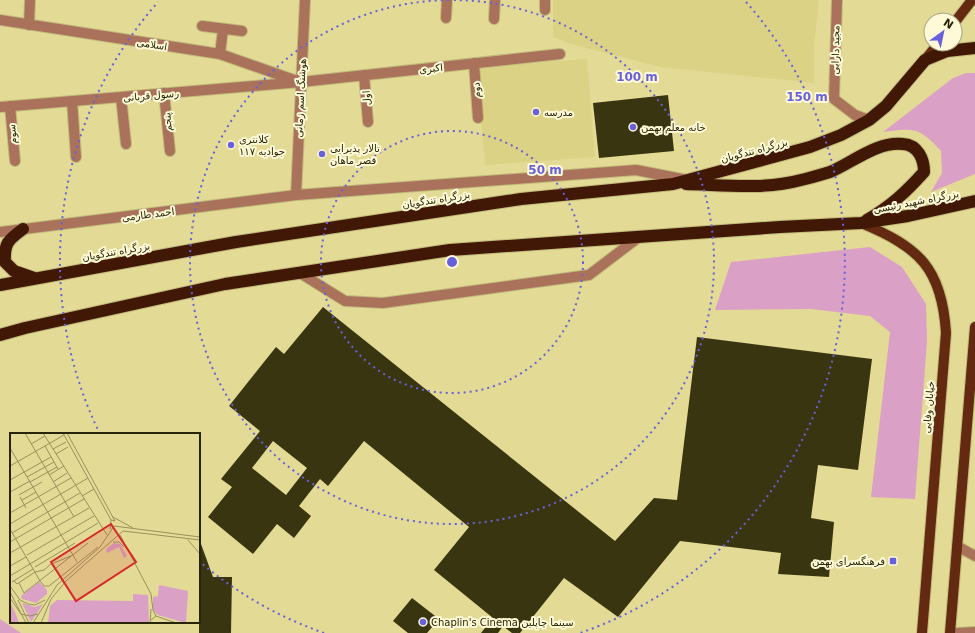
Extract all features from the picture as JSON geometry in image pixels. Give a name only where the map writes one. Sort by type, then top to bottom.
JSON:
[{"type":"highway","points":[[869,120],[886,106],[925,60],[947,51],[975,48]]},
{"type":"highway","name":"بزرگراه تندگویان","points":[[0,285],[236,242],[514,200],[673,184],[810,147],[841,135],[869,120]]},
{"type":"highway","points":[[0,335],[25,328],[225,284],[450,250],[860,223],[884,210],[905,194],[924,172],[921,154],[913,148],[903,144],[889,145],[873,150],[830,172],[799,181],[768,186],[673,184]]},
{"type":"highway","name":"بزرگراه شهید رئیسی","points":[[860,223],[908,216],[975,201]]},
{"type":"highway","points":[[23,229],[9,240],[4,249],[5,262],[14,271],[36,278]]},
{"type":"main road","points":[[963,12],[972,0]]},
{"type":"main road","points":[[925,60],[932,52]]},
{"type":"main road","name":"خیابان وفایی","points":[[860,223],[889,235],[914,251],[936,280],[945,313],[946,333],[922,633]]},
{"type":"main road","points":[[950,633],[975,328]]},
{"type":"street","points":[[29,24],[30,0]]},
{"type":"street","name":"هوشنگ اسم زمانی","points":[[296,195],[305,0]]},
{"type":"street","points":[[446,18],[447,0]]},
{"type":"street","points":[[494,19],[495,0]]},
{"type":"street","name":"مجید دارابی","points":[[837,0],[834,99],[855,115],[869,120]]},
{"type":"street","name":"اسلامی","points":[[0,20],[220,54],[301,82]]},
{"type":"street","points":[[202,26],[242,31]]},
{"type":"street","points":[[220,54],[223,29]]},
{"type":"street","name":"اکبری","points":[[301,82],[560,54]]},
{"type":"street","name":"دوم","points":[[474,63],[478,118]]},
{"type":"street","name":"اول","points":[[364,75],[368,122]]},
{"type":"street","name":"رسول قربانی","points":[[5,107],[301,82]]},
{"type":"street","name":"پنجم","points":[[164,93],[170,151]]},
{"type":"street","points":[[122,97],[126,144]]},
{"type":"street","points":[[72,101],[76,157]]},
{"type":"street","name":"سوم","points":[[5,107],[15,161]]},
{"type":"street","name":"احمد طارمی","points":[[0,232],[296,195],[636,170],[687,180]]},
{"type":"street","points":[[300,273],[345,301],[383,302],[589,275],[639,237]]},
{"type":"street","points":[[957,546],[975,556]]},
{"type":"street","points":[[957,633],[975,632]]},
{"type":"shaded area","points":[[553,0],[819,0],[814,47],[814,83],[660,67],[571,44],[553,37]]},
{"type":"shaded area","name":"مدرسه","points":[[587,59],[595,157],[485,165],[477,67]]},
{"type":"shaded area","points":[[966,73],[975,73],[975,174],[931,192],[942,173],[941,151],[927,137],[915,131],[902,130],[883,132],[953,78]]},
{"type":"shaded area","points":[[870,247],[902,267],[926,304],[927,341],[915,499],[871,497],[890,332],[870,316],[811,309],[715,310],[731,262]]},
{"type":"shaded area","points":[[0,619],[21,633],[0,633]]},
{"type":"building","name":"خانه معلم بهمن","points":[[668,95],[674,151],[599,158],[593,103]]},
{"type":"building","points":[[323,307],[615,541],[654,498],[677,500],[697,337],[872,359],[858,470],[818,465],[811,518],[834,522],[829,577],[778,574],[781,553],[680,541],[618,617],[564,578],[520,633],[512,633],[503,626],[498,633],[481,633],[493,618],[434,570],[469,527],[364,441],[328,486],[320,479],[299,506],[311,516],[294,538],[277,524],[253,554],[208,517],[232,487],[221,479],[260,431],[229,406],[276,347],[284,354]],"holes":[[[273,441],[307,468],[286,495],[252,468]]]},
{"type":"building","points":[[201,544],[213,577],[232,577],[231,633],[199,633]]},
{"type":"building","points":[[412,598],[439,619],[427,633],[408,633],[393,621]]},
{"type":"place","name":"مدرسه","points":[[536,112]]},
{"type":"place","name":"خانه معلم بهمن","points":[[633,127]]},
{"type":"place","name":"کلانتری ۱۱۷ جوادیه","points":[[231,145]]},
{"type":"place","name":"تالار پذیرایی قصر ماهان","points":[[322,154]]},
{"type":"place","name":"فرهنگسرای بهمن","points":[[893,561]]},
{"type":"place","name":"Chaplin's Cinema سینما چاپلین","points":[[423,622]]}]
